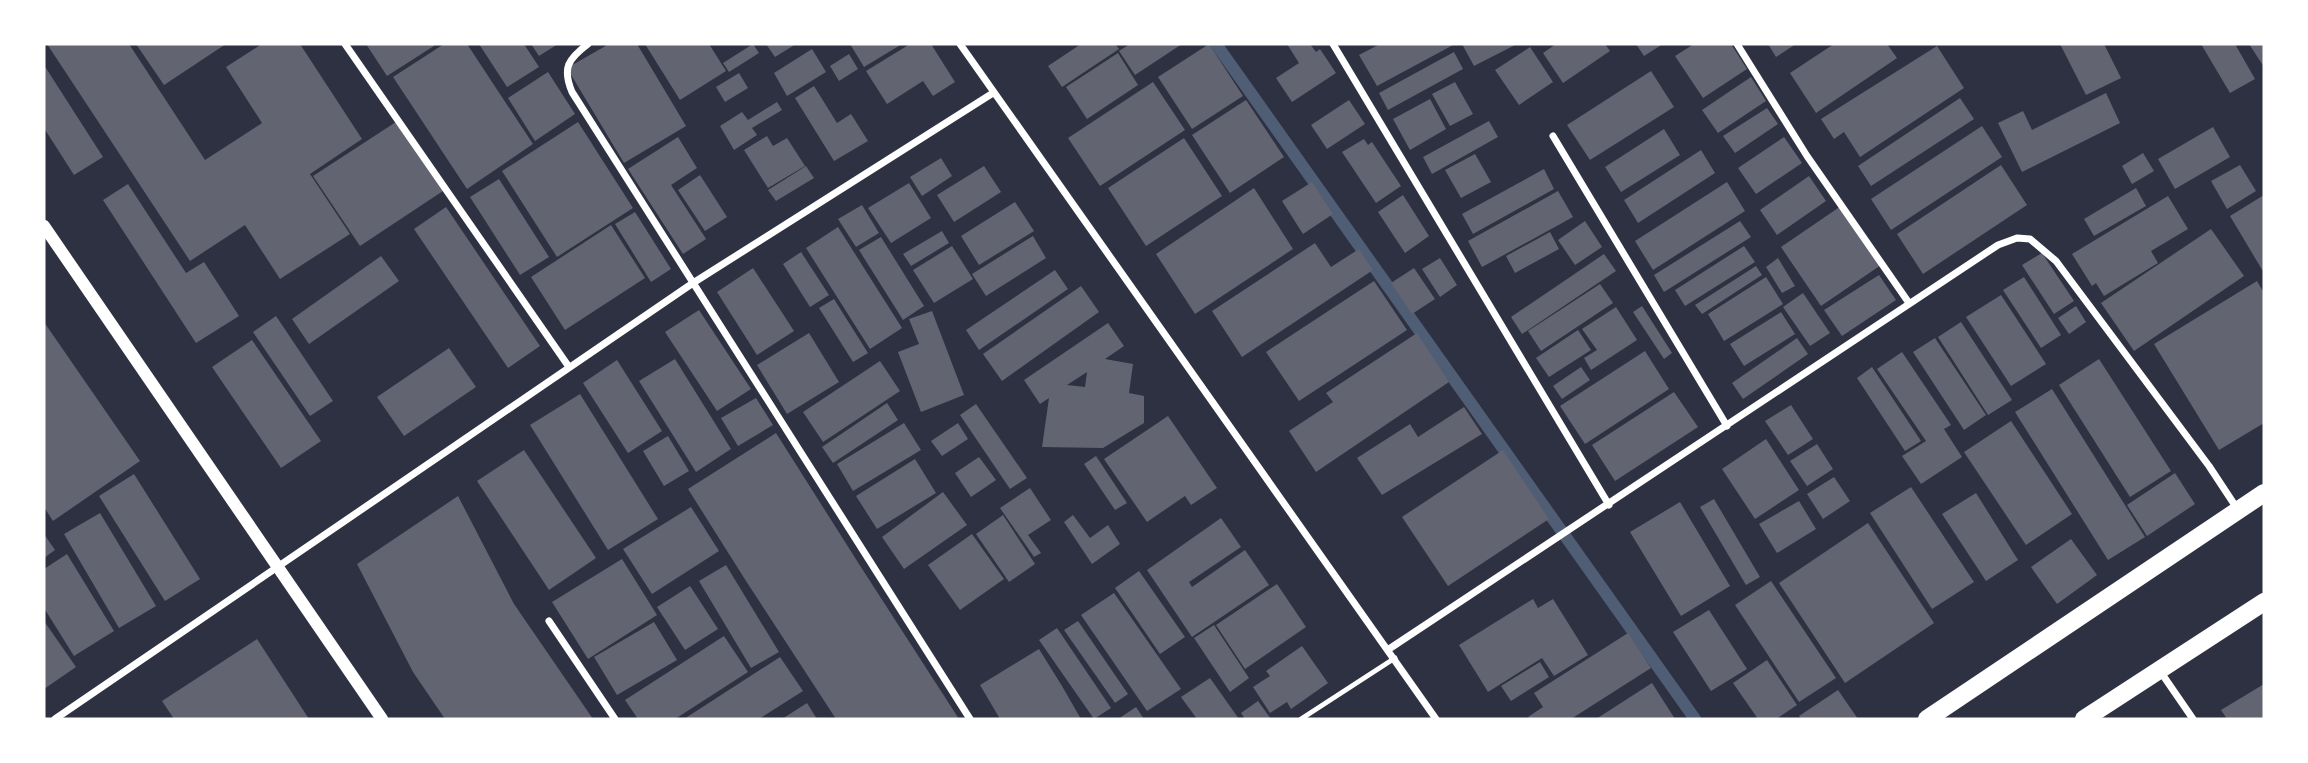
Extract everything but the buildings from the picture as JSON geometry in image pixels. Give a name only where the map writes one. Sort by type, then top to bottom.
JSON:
[{"type":"main road","points":[[1927,719],[2264,493]]},
{"type":"main road","points":[[2084,719],[2264,601]]},
{"type":"street","points":[[345,44],[569,367]]},
{"type":"street","points":[[588,44],[568,61],[565,72],[572,92],[970,719]]},
{"type":"street","points":[[960,44],[1436,719]]},
{"type":"street","points":[[1333,44],[1609,506]]},
{"type":"street","points":[[1737,44],[1807,156],[1909,303]]},
{"type":"street","points":[[54,719],[693,283],[993,93]]},
{"type":"street","points":[[1553,136],[1727,426]]},
{"type":"street","points":[[44,226],[382,719]]},
{"type":"street","points":[[1389,649],[1609,506],[1909,303],[1998,245],[2018,238],[2030,239],[2044,248],[2209,466],[2238,510]]},
{"type":"street","points":[[549,621],[615,719]]},
{"type":"street","points":[[2160,670],[2193,719]]},
{"type":"lane","points":[[1301,719],[1395,658]]},
{"type":"waterway","points":[[1216,44],[1695,719]]}]
